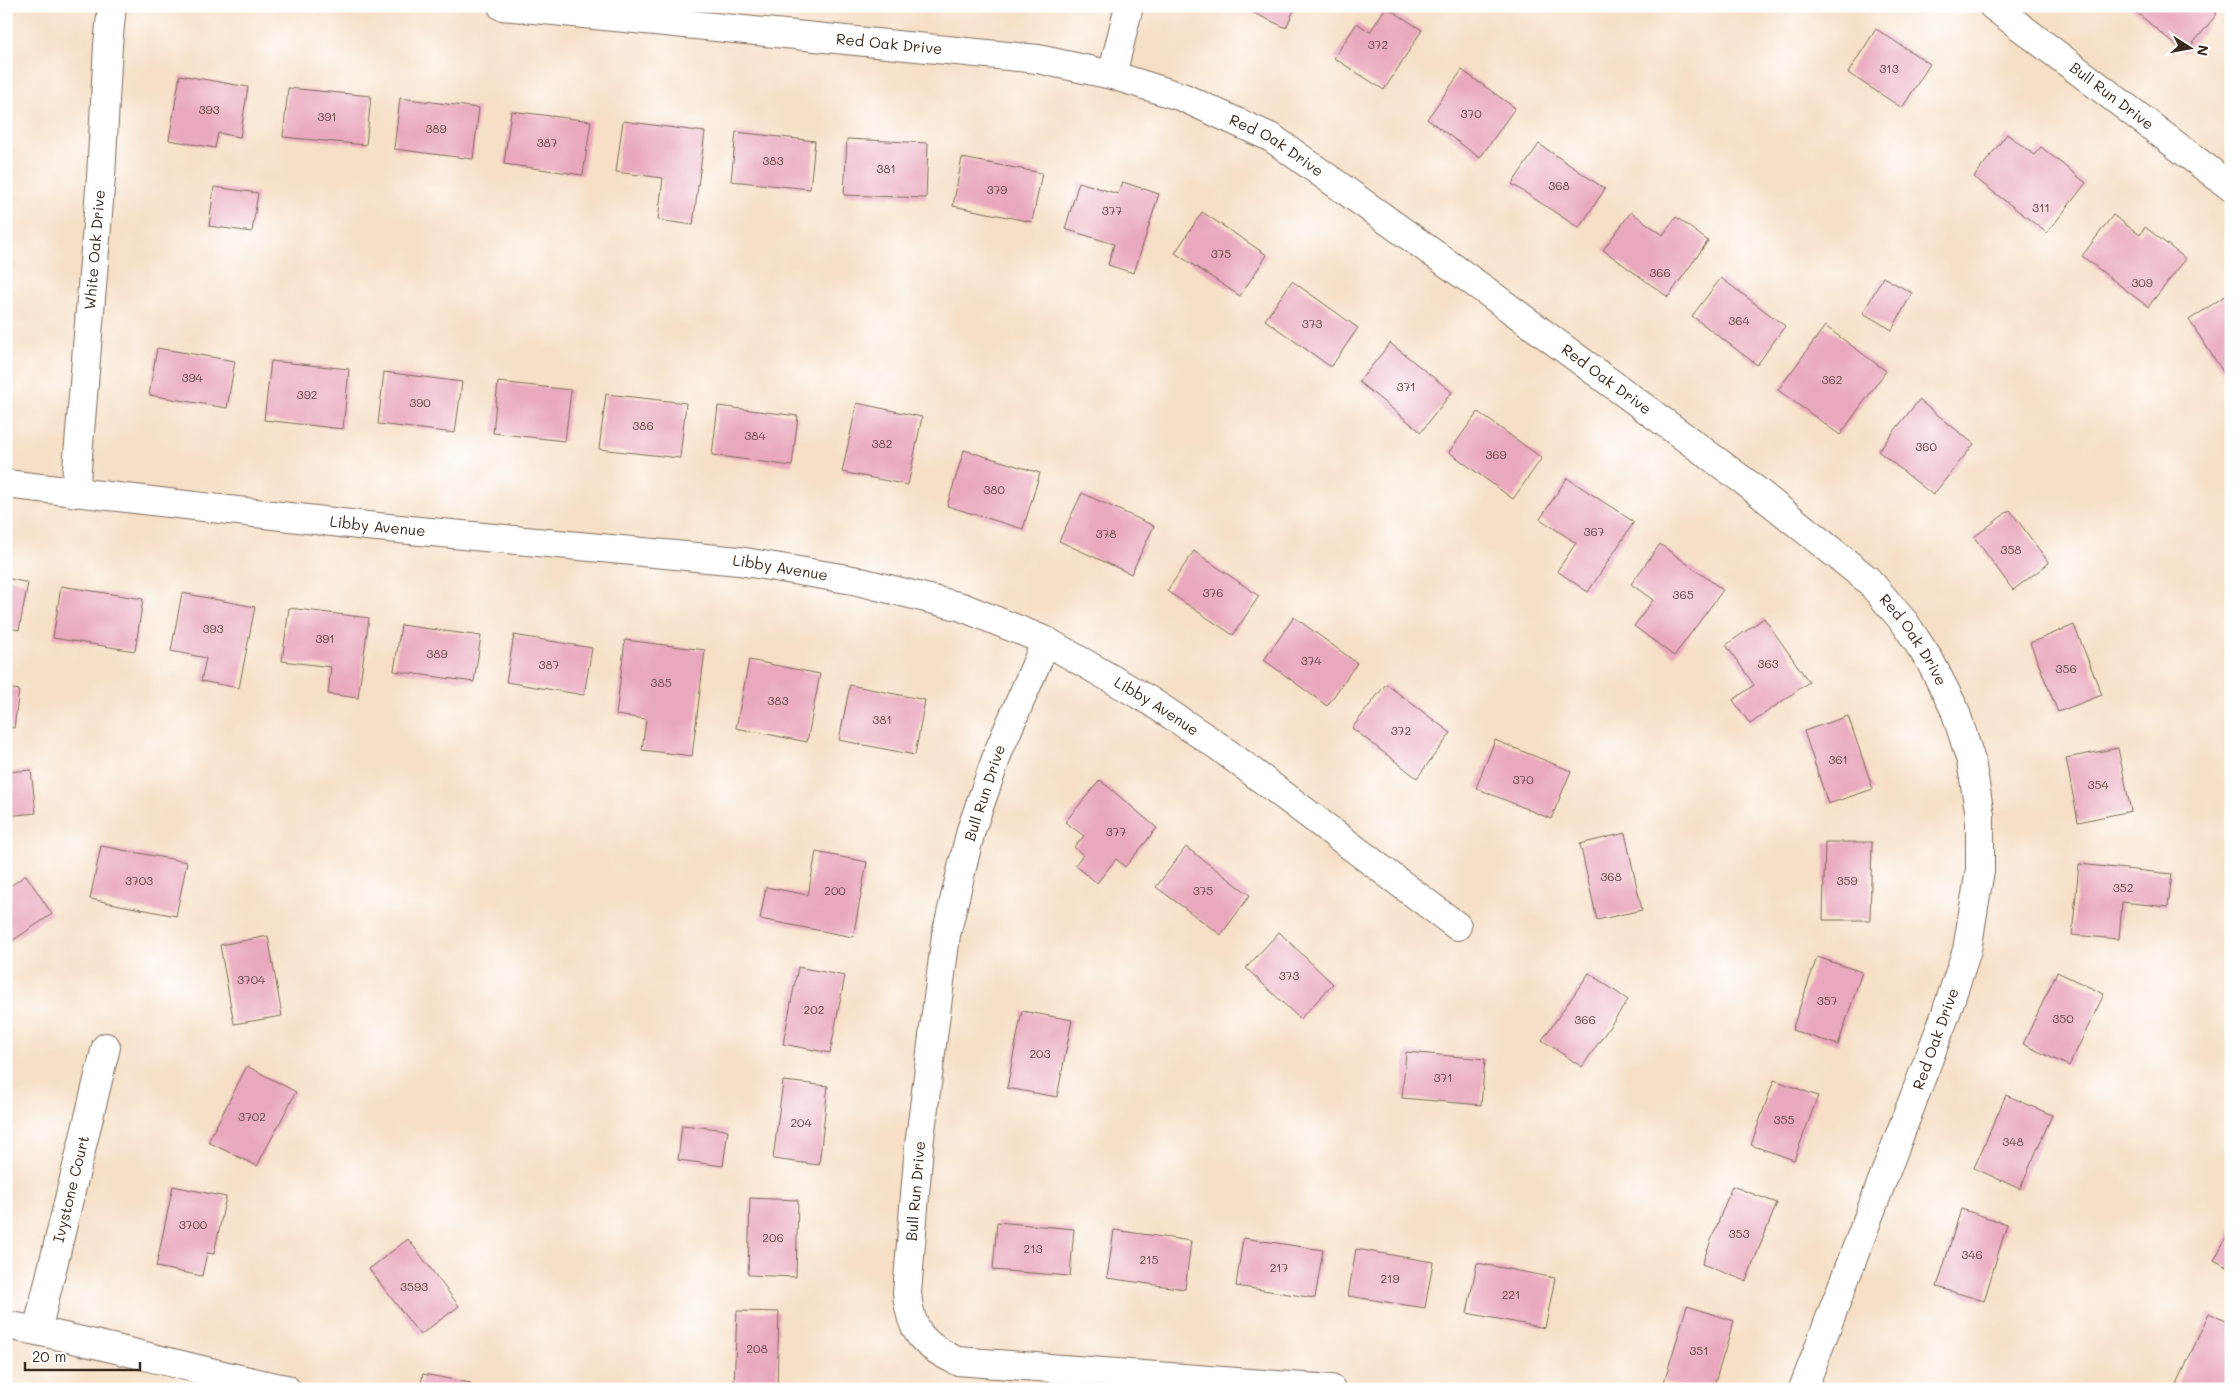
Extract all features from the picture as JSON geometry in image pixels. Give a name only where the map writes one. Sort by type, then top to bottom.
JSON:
[{"type":"street","name":"White Oak Drive","points":[[75,493],[102,177],[108,45],[112,6]]},
{"type":"street","name":"Red Oak Drive","points":[[502,6],[1038,59],[1112,74],[1182,96],[1272,138],[1478,285],[1748,484],[1868,580],[1905,623],[1930,661],[1955,710],[1971,761],[1980,816],[1980,870],[1967,950],[1945,1016],[1803,1389]]},
{"type":"street","points":[[1112,74],[1129,6]]},
{"type":"street","name":"Bull Run Drive","points":[[1993,6],[2231,187]]},
{"type":"street","name":"Libby Avenue","points":[[6,484],[367,526],[739,561],[853,580],[962,607],[1046,641],[1150,700],[1218,746],[1458,926]]},
{"type":"street","name":"Bull Run Drive","points":[[1046,641],[998,750],[974,822],[946,935],[919,1146],[907,1293],[908,1309],[917,1332],[924,1341],[935,1350],[957,1361],[1331,1389]]},
{"type":"street","name":"Ivystone Court","points":[[37,1330],[106,1047]]},
{"type":"street","points":[[6,1325],[37,1330],[218,1375],[286,1389]]},
{"type":"building","points":[[6,6],[12,6],[7,32],[6,32]]},
{"type":"building","points":[[1239,6],[1296,6],[1286,28]]},
{"type":"building","points":[[2129,6],[2208,6],[2217,14],[2185,53]]},
{"type":"building","points":[[1386,7],[1422,30],[1384,90],[1334,58],[1357,23],[1370,32]]},
{"type":"building","points":[[1876,29],[1930,64],[1902,108],[1848,73]]},
{"type":"building","points":[[1462,70],[1515,108],[1480,158],[1427,119]]},
{"type":"building","points":[[180,75],[248,87],[240,137],[218,133],[215,148],[169,140]]},
{"type":"building","points":[[288,88],[371,96],[366,145],[283,137]]},
{"type":"building","points":[[400,98],[479,108],[473,159],[394,149]]},
{"type":"building","points":[[511,111],[591,121],[583,175],[504,164]]},
{"type":"building","points":[[623,121],[705,132],[693,225],[658,220],[663,178],[616,172]]},
{"type":"building","points":[[736,132],[815,141],[810,189],[731,181]]},
{"type":"building","points":[[2007,134],[2034,155],[2041,147],[2086,183],[2047,233],[1974,177]]},
{"type":"building","points":[[847,139],[928,143],[926,198],[844,195]]},
{"type":"building","points":[[1539,144],[1605,189],[1579,228],[1512,184]]},
{"type":"building","points":[[962,158],[1042,173],[1032,222],[953,206]]},
{"type":"building","points":[[1079,182],[1118,194],[1123,182],[1159,194],[1134,273],[1108,265],[1114,244],[1065,229]]},
{"type":"building","points":[[214,187],[258,193],[252,232],[209,226]]},
{"type":"building","points":[[1202,212],[1267,255],[1240,296],[1175,253]]},
{"type":"building","points":[[1631,212],[1663,235],[1676,217],[1708,241],[1668,297],[1603,250]]},
{"type":"building","points":[[2113,215],[2140,235],[2145,227],[2186,259],[2148,307],[2082,256]]},
{"type":"building","points":[[1883,277],[1912,293],[1892,330],[1863,313]]},
{"type":"building","points":[[1721,278],[1785,326],[1757,365],[1692,316]]},
{"type":"building","points":[[1292,281],[1358,328],[1331,367],[1265,320]]},
{"type":"building","points":[[2231,292],[2231,384],[2189,320]]},
{"type":"building","points":[[1825,326],[1886,371],[1840,435],[1778,390]]},
{"type":"building","points":[[1390,343],[1452,392],[1421,432],[1359,382]]},
{"type":"building","points":[[157,348],[235,361],[227,408],[149,395]]},
{"type":"building","points":[[271,361],[349,369],[343,429],[264,420]]},
{"type":"building","points":[[384,372],[462,382],[455,433],[378,424]]},
{"type":"building","points":[[498,382],[571,390],[565,441],[493,433]]},
{"type":"building","points":[[606,394],[686,403],[680,458],[599,449]]},
{"type":"building","points":[[1919,400],[1974,444],[1933,495],[1878,451]]},
{"type":"building","points":[[857,403],[922,417],[908,485],[842,472]]},
{"type":"building","points":[[718,406],[798,416],[792,466],[712,455]]},
{"type":"building","points":[[1478,412],[1542,458],[1513,499],[1449,452]]},
{"type":"building","points":[[964,450],[1040,473],[1023,529],[947,506]]},
{"type":"building","points":[[1567,478],[1634,522],[1588,592],[1557,571],[1576,543],[1540,519]]},
{"type":"building","points":[[1082,493],[1154,526],[1131,574],[1059,541]]},
{"type":"building","points":[[2010,510],[2049,563],[2013,590],[1974,537]]},
{"type":"building","points":[[1660,544],[1723,590],[1674,656],[1634,626],[1653,600],[1631,584]]},
{"type":"building","points":[[1194,551],[1259,596],[1233,635],[1167,591]]},
{"type":"building","points":[[6,578],[28,583],[19,630],[6,627]]},
{"type":"building","points":[[61,586],[143,599],[135,651],[53,638]]},
{"type":"building","points":[[182,593],[255,607],[239,688],[201,681],[206,658],[171,651]]},
{"type":"building","points":[[289,608],[369,618],[358,698],[328,694],[331,667],[282,661]]},
{"type":"building","points":[[1294,617],[1357,663],[1327,706],[1264,660]]},
{"type":"building","points":[[1764,618],[1809,682],[1750,724],[1733,700],[1754,685],[1726,645]]},
{"type":"building","points":[[401,625],[481,636],[474,682],[394,671]]},
{"type":"building","points":[[2074,625],[2102,695],[2058,712],[2030,643]]},
{"type":"building","points":[[514,635],[592,648],[584,695],[506,682]]},
{"type":"building","points":[[625,640],[705,650],[692,756],[642,750],[646,719],[616,715]]},
{"type":"building","points":[[749,660],[820,674],[807,742],[736,728]]},
{"type":"building","points":[[1386,684],[1451,733],[1417,778],[1352,728]]},
{"type":"building","points":[[850,685],[925,700],[915,755],[839,740]]},
{"type":"building","points":[[6,688],[19,690],[14,728],[6,727]]},
{"type":"building","points":[[1848,716],[1873,789],[1828,804],[1804,731]]},
{"type":"building","points":[[1495,740],[1571,771],[1551,819],[1476,788]]},
{"type":"building","points":[[2118,748],[2131,811],[2078,822],[2066,758]]},
{"type":"building","points":[[31,770],[36,813],[6,816],[6,772]]},
{"type":"building","points":[[1100,780],[1157,828],[1125,867],[1116,859],[1097,883],[1075,865],[1083,855],[1074,847],[1084,836],[1065,822]]},
{"type":"building","points":[[1625,833],[1642,910],[1597,920],[1580,844]]},
{"type":"building","points":[[1825,842],[1872,842],[1870,920],[1823,920]]},
{"type":"building","points":[[101,846],[187,862],[176,916],[90,899]]},
{"type":"building","points":[[1186,847],[1250,895],[1221,935],[1156,887]]},
{"type":"building","points":[[816,852],[867,862],[853,937],[760,919],[766,887],[808,895]]},
{"type":"building","points":[[2079,864],[2172,874],[2168,907],[2122,902],[2119,939],[2072,935]]},
{"type":"building","points":[[26,875],[52,914],[6,945],[6,889]]},
{"type":"building","points":[[1279,932],[1333,984],[1300,1019],[1246,968]]},
{"type":"building","points":[[268,936],[282,1016],[234,1024],[220,945]]},
{"type":"building","points":[[1817,957],[1862,972],[1838,1045],[1792,1030]]},
{"type":"building","points":[[798,967],[845,976],[830,1053],[783,1044]]},
{"type":"building","points":[[2057,972],[2104,994],[2069,1066],[2023,1044]]},
{"type":"building","points":[[1589,973],[1628,1000],[1582,1067],[1542,1040]]},
{"type":"building","points":[[1022,1011],[1072,1020],[1057,1097],[1007,1088]]},
{"type":"building","points":[[1406,1052],[1485,1059],[1481,1105],[1402,1098]]},
{"type":"building","points":[[247,1066],[296,1092],[257,1166],[208,1142]]},
{"type":"building","points":[[1774,1080],[1818,1096],[1794,1160],[1751,1145]]},
{"type":"building","points":[[783,1081],[828,1086],[819,1165],[773,1159]]},
{"type":"building","points":[[2006,1095],[2052,1115],[2020,1189],[1974,1168]]},
{"type":"building","points":[[682,1125],[728,1130],[723,1166],[678,1160]]},
{"type":"building","points":[[173,1186],[226,1197],[214,1254],[207,1253],[202,1276],[156,1267]]},
{"type":"building","points":[[1732,1186],[1777,1203],[1746,1281],[1702,1264]]},
{"type":"building","points":[[750,1198],[798,1200],[796,1277],[748,1275]]},
{"type":"building","points":[[1961,1209],[2007,1224],[1984,1301],[1937,1287]]},
{"type":"building","points":[[997,1222],[1074,1229],[1070,1276],[993,1270]]},
{"type":"building","points":[[2231,1229],[2231,1269],[2214,1260]]},
{"type":"building","points":[[1114,1230],[1191,1241],[1185,1289],[1107,1278]]},
{"type":"building","points":[[1243,1238],[1323,1250],[1315,1298],[1236,1286]]},
{"type":"building","points":[[408,1239],[459,1306],[420,1335],[369,1269]]},
{"type":"building","points":[[1356,1249],[1433,1262],[1425,1308],[1348,1296]]},
{"type":"building","points":[[1477,1263],[1555,1278],[1545,1328],[1467,1313]]},
{"type":"building","points":[[1687,1306],[1734,1321],[1713,1389],[1686,1389],[1664,1382]]},
{"type":"building","points":[[737,1311],[779,1312],[777,1388],[734,1386]]},
{"type":"building","points":[[2209,1313],[2231,1324],[2231,1388],[2188,1389],[2177,1384]]},
{"type":"building","points":[[423,1374],[471,1383],[470,1389],[420,1389]]}]
